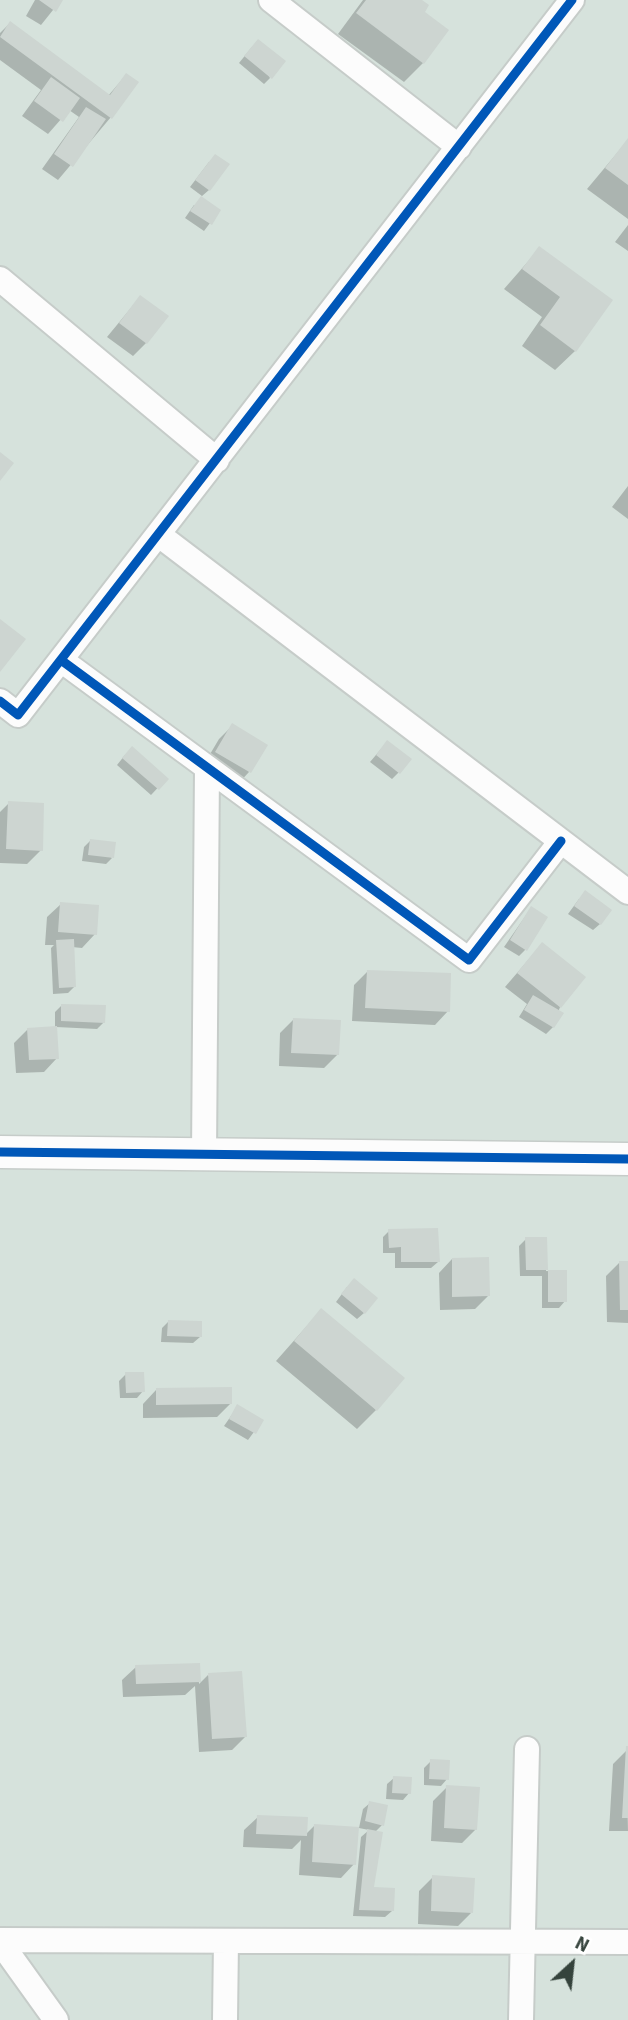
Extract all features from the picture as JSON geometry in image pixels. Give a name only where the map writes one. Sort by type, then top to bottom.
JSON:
[{"type":"street","points":[[271,0],[459,147]]},
{"type":"street","points":[[0,701],[18,715],[572,0]]},
{"type":"street","points":[[0,279],[217,460]]},
{"type":"street","points":[[159,535],[628,892]]},
{"type":"street","points":[[61,660],[468,960],[561,841]]},
{"type":"street","points":[[204,1155],[207,768]]},
{"type":"street","points":[[0,1152],[628,1159]]},
{"type":"street","points":[[522,2020],[527,1749]]},
{"type":"street","points":[[0,1941],[628,1942]]},
{"type":"street","points":[[0,1941],[56,2020]]},
{"type":"street","points":[[225,2020],[226,1941]]},
{"type":"shaded area","points":[[0,0],[628,0],[628,2020],[0,2020]]},
{"type":"building","points":[[39,0],[63,0],[56,12]]},
{"type":"building","points":[[366,0],[422,0],[429,5],[425,12],[449,30],[424,64],[356,13]]},
{"type":"building","points":[[10,21],[110,95],[126,73],[139,82],[112,119],[0,37]]},
{"type":"building","points":[[258,39],[286,61],[272,79],[244,56]]},
{"type":"building","points":[[51,77],[80,98],[63,122],[34,101]]},
{"type":"building","points":[[86,107],[106,119],[73,167],[54,154]]},
{"type":"building","points":[[628,138],[628,185],[605,168]]},
{"type":"building","points":[[215,154],[230,164],[210,191],[195,180]]},
{"type":"building","points":[[201,196],[221,210],[212,225],[190,211]]},
{"type":"building","points":[[539,246],[613,300],[576,352],[540,325],[560,297],[522,269]]},
{"type":"building","points":[[140,295],[169,316],[147,344],[119,323]]},
{"type":"building","points":[[0,452],[14,463],[0,481]]},
{"type":"building","points":[[0,619],[26,639],[0,672]]},
{"type":"building","points":[[232,723],[268,745],[251,773],[215,752]]},
{"type":"building","points":[[387,740],[412,759],[400,774],[376,755]]},
{"type":"building","points":[[132,746],[169,779],[159,790],[122,758]]},
{"type":"building","points":[[8,801],[44,803],[43,851],[6,849]]},
{"type":"building","points":[[90,839],[116,842],[114,858],[88,855]]},
{"type":"building","points":[[585,890],[612,910],[601,925],[574,906]]},
{"type":"building","points":[[60,902],[99,905],[97,935],[58,932]]},
{"type":"building","points":[[531,906],[548,917],[527,951],[510,940]]},
{"type":"building","points":[[74,939],[76,987],[59,988],[56,940]]},
{"type":"building","points":[[542,942],[586,977],[561,1008],[517,973]]},
{"type":"building","points":[[367,970],[451,973],[450,1012],[365,1008]]},
{"type":"building","points":[[533,995],[564,1013],[554,1028],[524,1010]]},
{"type":"building","points":[[61,1004],[106,1005],[105,1023],[61,1021]]},
{"type":"building","points":[[293,1018],[341,1020],[339,1055],[291,1053]]},
{"type":"building","points":[[57,1026],[59,1059],[29,1060],[27,1028]]},
{"type":"building","points":[[438,1228],[440,1262],[401,1262],[401,1247],[389,1248],[388,1229]]},
{"type":"building","points":[[525,1237],[547,1237],[548,1270],[526,1270]]},
{"type":"building","points":[[489,1257],[490,1296],[452,1297],[452,1258]]},
{"type":"building","points":[[619,1261],[628,1261],[628,1310],[620,1310]]},
{"type":"building","points":[[548,1270],[567,1270],[567,1302],[548,1302]]},
{"type":"building","points":[[354,1278],[378,1298],[365,1314],[341,1294]]},
{"type":"building","points":[[321,1308],[405,1378],[377,1411],[294,1341]]},
{"type":"building","points":[[168,1320],[202,1321],[202,1337],[167,1336]]},
{"type":"building","points":[[125,1372],[144,1372],[145,1392],[126,1393]]},
{"type":"building","points":[[232,1387],[232,1404],[156,1405],[156,1388]]},
{"type":"building","points":[[237,1404],[264,1420],[256,1434],[229,1419]]},
{"type":"building","points":[[200,1663],[201,1682],[136,1684],[135,1665]]},
{"type":"building","points":[[242,1671],[247,1737],[212,1739],[208,1673]]},
{"type":"building","points":[[626,1746],[628,1818],[622,1818]]},
{"type":"building","points":[[430,1759],[450,1760],[449,1780],[429,1779]]},
{"type":"building","points":[[393,1776],[412,1777],[411,1794],[392,1793]]},
{"type":"building","points":[[446,1785],[480,1787],[477,1830],[444,1828]]},
{"type":"building","points":[[369,1801],[388,1805],[384,1826],[365,1821]]},
{"type":"building","points":[[257,1815],[308,1817],[307,1836],[256,1834]]},
{"type":"building","points":[[314,1824],[359,1827],[356,1865],[312,1862]]},
{"type":"building","points":[[367,1829],[383,1832],[374,1887],[395,1888],[394,1911],[359,1910]]},
{"type":"building","points":[[432,1875],[475,1878],[473,1913],[431,1911]]},
{"type":"cycle path","points":[[0,701],[18,715],[572,0]]},
{"type":"cycle path","points":[[61,660],[469,960],[561,841]]},
{"type":"cycle path","points":[[0,1152],[628,1159]]}]
